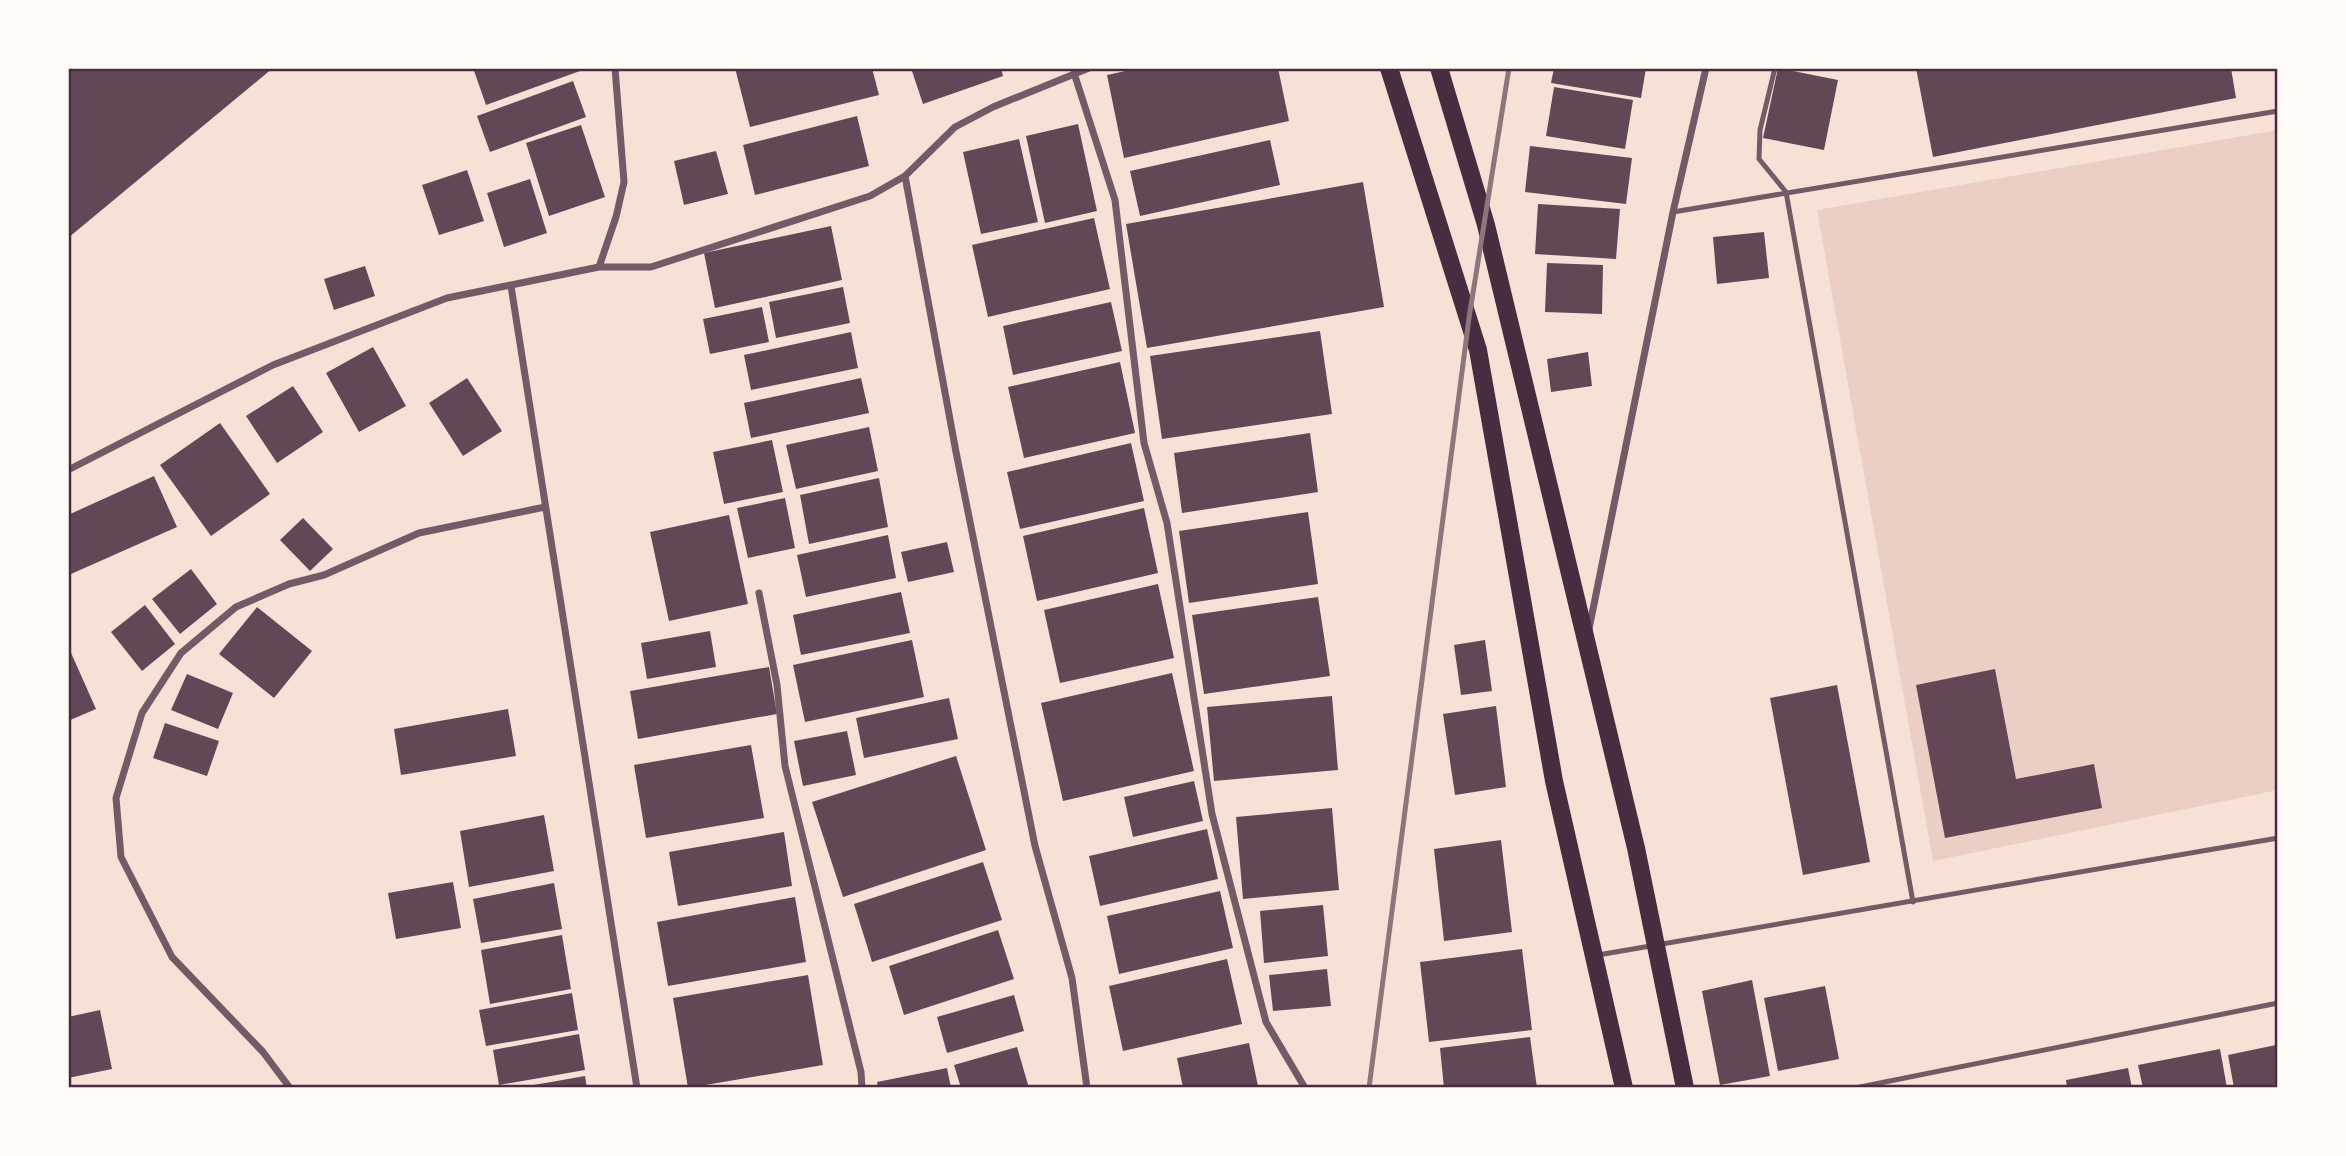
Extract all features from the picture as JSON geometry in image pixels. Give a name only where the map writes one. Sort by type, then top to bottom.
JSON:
[{"type":"main road","points":[[1388,68],[1478,350],[1554,781],[1624,1088]]},
{"type":"main road","points":[[1439,68],[1486,225],[1657,945],[1685,1088]]},
{"type":"street","points":[[599,267],[616,217],[624,182],[615,68]]},
{"type":"street","points":[[68,470],[273,365],[447,298],[599,267],[651,267],[870,196],[905,176],[956,127],[993,107],[1089,68]]},
{"type":"street","points":[[1586,647],[1672,212],[1706,68]]},
{"type":"street","points":[[1074,74],[1115,200],[1143,443],[1167,523],[1212,814],[1266,1022],[1305,1088]]},
{"type":"street","points":[[905,176],[959,466],[1035,846],[1072,978],[1087,1088]]},
{"type":"street","points":[[511,286],[637,1088]]},
{"type":"street","points":[[290,1088],[263,1052],[172,957],[121,857],[116,798],[142,713],[181,653],[236,607],[289,584],[324,575],[419,533],[545,507]]},
{"type":"street","points":[[759,593],[777,685],[785,766],[861,1072],[862,1088]]},
{"type":"lane","points":[[1775,68],[1760,130],[1759,159],[1786,192],[1913,902]]},
{"type":"lane","points":[[1672,212],[2278,111]]},
{"type":"lane","points":[[1594,956],[2278,838]]},
{"type":"lane","points":[[1856,1088],[2278,1003]]},
{"type":"shaded area","points":[[2278,130],[2278,790],[1933,861],[1817,210]]},
{"type":"building","points":[[68,68],[273,68],[68,238]]},
{"type":"building","points":[[473,68],[578,68],[580,71],[486,105]]},
{"type":"building","points":[[735,68],[872,68],[879,95],[750,127]]},
{"type":"building","points":[[911,68],[1001,68],[1003,76],[923,104]]},
{"type":"building","points":[[1139,68],[1278,68],[1289,121],[1124,158],[1107,75]]},
{"type":"building","points":[[1554,68],[1646,68],[1641,98],[1551,83]]},
{"type":"building","points":[[1778,68],[1838,80],[1824,150],[1763,138]]},
{"type":"building","points":[[1916,68],[2231,68],[2236,98],[1933,157]]},
{"type":"building","points":[[573,81],[586,117],[490,152],[477,116]]},
{"type":"building","points":[[1554,87],[1633,100],[1625,149],[1546,136]]},
{"type":"building","points":[[857,116],[869,166],[755,195],[743,145]]},
{"type":"building","points":[[1078,124],[1097,211],[1045,223],[1026,136]]},
{"type":"building","points":[[581,125],[605,197],[549,216],[526,143]]},
{"type":"building","points":[[1019,139],[1038,222],[981,234],[963,152]]},
{"type":"building","points":[[1270,140],[1280,185],[1140,216],[1130,171]]},
{"type":"building","points":[[1530,146],[1632,158],[1626,204],[1525,192]]},
{"type":"building","points":[[716,151],[728,194],[684,205],[674,161]]},
{"type":"building","points":[[467,170],[484,221],[439,235],[422,185]]},
{"type":"building","points":[[530,179],[547,233],[504,247],[487,193]]},
{"type":"building","points":[[1363,182],[1384,307],[1147,348],[1126,224]]},
{"type":"building","points":[[1538,204],[1620,209],[1616,259],[1535,254]]},
{"type":"building","points":[[1094,218],[1110,289],[988,317],[972,245]]},
{"type":"building","points":[[831,226],[842,280],[715,308],[704,253]]},
{"type":"building","points":[[1764,232],[1769,278],[1717,284],[1713,237]]},
{"type":"building","points":[[1547,263],[1603,265],[1602,314],[1545,312]]},
{"type":"building","points":[[365,266],[375,296],[334,310],[324,279]]},
{"type":"building","points":[[843,287],[850,323],[776,338],[769,302]]},
{"type":"building","points":[[1111,302],[1122,351],[1013,375],[1003,326]]},
{"type":"building","points":[[762,307],[769,342],[710,354],[703,319]]},
{"type":"building","points":[[1320,331],[1332,414],[1162,439],[1150,356]]},
{"type":"building","points":[[851,332],[858,368],[751,390],[744,355]]},
{"type":"building","points":[[373,347],[406,406],[359,432],[326,373]]},
{"type":"building","points":[[1588,352],[1592,386],[1551,392],[1547,359]]},
{"type":"building","points":[[1120,362],[1135,433],[1024,458],[1008,387]]},
{"type":"building","points":[[467,378],[502,431],[463,456],[429,403]]},
{"type":"building","points":[[861,378],[869,413],[751,438],[744,403]]},
{"type":"building","points":[[293,386],[323,432],[277,463],[246,416]]},
{"type":"building","points":[[220,423],[270,494],[211,536],[160,465]]},
{"type":"building","points":[[869,427],[878,471],[796,489],[786,445]]},
{"type":"building","points":[[1310,433],[1318,492],[1182,513],[1174,453]]},
{"type":"building","points":[[772,440],[783,492],[724,504],[713,452]]},
{"type":"building","points":[[1131,443],[1144,501],[1020,529],[1007,472]]},
{"type":"building","points":[[154,476],[177,527],[71,574],[68,568],[68,515]]},
{"type":"building","points":[[879,478],[888,527],[809,544],[800,495]]},
{"type":"building","points":[[785,498],[795,548],[748,558],[737,508]]},
{"type":"building","points":[[1144,508],[1158,573],[1037,601],[1023,536]]},
{"type":"building","points":[[1308,512],[1318,584],[1189,603],[1179,531]]},
{"type":"building","points":[[729,515],[748,604],[669,621],[650,532]]},
{"type":"building","points":[[303,518],[333,549],[310,571],[280,540]]},
{"type":"building","points":[[888,535],[896,578],[806,597],[797,555]]},
{"type":"building","points":[[947,542],[954,572],[908,582],[901,552]]},
{"type":"building","points":[[191,569],[217,604],[180,634],[152,599]]},
{"type":"building","points":[[1158,584],[1174,658],[1060,683],[1044,610]]},
{"type":"building","points":[[901,592],[910,633],[801,655],[793,615]]},
{"type":"building","points":[[1318,597],[1330,676],[1204,694],[1192,615]]},
{"type":"building","points":[[145,605],[175,644],[142,671],[111,632]]},
{"type":"building","points":[[257,607],[312,651],[274,698],[219,654]]},
{"type":"building","points":[[710,631],[716,667],[647,679],[641,643]]},
{"type":"building","points":[[912,640],[924,697],[805,722],[793,665]]},
{"type":"building","points":[[1485,640],[1492,691],[1461,695],[1454,645]]},
{"type":"building","points":[[68,646],[96,709],[68,721]]},
{"type":"building","points":[[769,667],[777,714],[638,739],[630,691]]},
{"type":"building","points":[[1995,669],[2016,779],[2094,764],[2102,808],[1945,838],[1916,685]]},
{"type":"building","points":[[1172,673],[1194,771],[1063,801],[1041,703]]},
{"type":"building","points":[[187,674],[233,693],[218,729],[171,710]]},
{"type":"building","points":[[1837,685],[1870,862],[1803,875],[1770,698]]},
{"type":"building","points":[[1332,696],[1338,770],[1214,781],[1207,707]]},
{"type":"building","points":[[949,698],[958,739],[864,758],[856,718]]},
{"type":"building","points":[[1496,706],[1506,787],[1455,795],[1443,714]]},
{"type":"building","points":[[508,709],[516,756],[401,775],[394,729]]},
{"type":"building","points":[[165,723],[219,741],[207,776],[153,758]]},
{"type":"building","points":[[847,731],[856,775],[803,786],[794,741]]},
{"type":"building","points":[[751,745],[764,818],[646,838],[634,765]]},
{"type":"building","points":[[956,756],[986,850],[843,897],[812,802]]},
{"type":"building","points":[[1194,781],[1203,821],[1133,837],[1124,797]]},
{"type":"building","points":[[1332,808],[1339,890],[1243,899],[1236,817]]},
{"type":"building","points":[[544,815],[554,871],[469,887],[460,831]]},
{"type":"building","points":[[1207,829],[1218,879],[1100,906],[1089,856]]},
{"type":"building","points":[[784,832],[792,886],[678,906],[669,852]]},
{"type":"building","points":[[1501,840],[1512,932],[1444,941],[1434,849]]},
{"type":"building","points":[[983,862],[1002,920],[872,962],[854,904]]},
{"type":"building","points":[[453,882],[461,928],[396,939],[388,893]]},
{"type":"building","points":[[554,883],[562,929],[481,943],[473,899]]},
{"type":"building","points":[[1220,891],[1233,948],[1119,974],[1107,916]]},
{"type":"building","points":[[795,897],[806,962],[668,986],[657,922]]},
{"type":"building","points":[[1323,905],[1328,956],[1264,963],[1260,911]]},
{"type":"building","points":[[998,930],[1014,979],[904,1015],[889,966]]},
{"type":"building","points":[[562,935],[571,989],[490,1004],[481,950]]},
{"type":"building","points":[[1522,949],[1532,1030],[1429,1042],[1420,962]]},
{"type":"building","points":[[1227,959],[1242,1024],[1123,1051],[1109,986]]},
{"type":"building","points":[[1327,969],[1331,1006],[1273,1011],[1269,975]]},
{"type":"building","points":[[808,975],[823,1065],[688,1088],[673,998]]},
{"type":"building","points":[[1752,980],[1770,1076],[1720,1085],[1702,991]]},
{"type":"building","points":[[1825,986],[1839,1059],[1778,1071],[1764,998]]},
{"type":"building","points":[[572,993],[578,1030],[486,1046],[479,1010]]},
{"type":"building","points":[[1014,995],[1024,1031],[947,1053],[937,1017]]},
{"type":"building","points":[[100,1010],[112,1069],[68,1078],[68,1017]]},
{"type":"building","points":[[579,1034],[585,1070],[499,1085],[493,1050]]},
{"type":"building","points":[[1530,1037],[1537,1088],[1444,1088],[1440,1048]]},
{"type":"building","points":[[1249,1043],[1258,1086],[1183,1088],[1177,1058]]},
{"type":"building","points":[[2276,1045],[2278,1088],[2234,1088],[2228,1055]]},
{"type":"building","points":[[1017,1047],[1029,1088],[961,1088],[954,1065]]},
{"type":"building","points":[[2220,1049],[2227,1088],[2143,1088],[2138,1065]]},
{"type":"building","points":[[947,1068],[951,1088],[878,1088],[877,1082]]},
{"type":"building","points":[[2128,1068],[2132,1088],[2067,1088],[2066,1080]]},
{"type":"building","points":[[585,1076],[587,1088],[528,1088],[528,1086]]},
{"type":"railway","points":[[1369,1088],[1469,318],[1509,68]]}]
